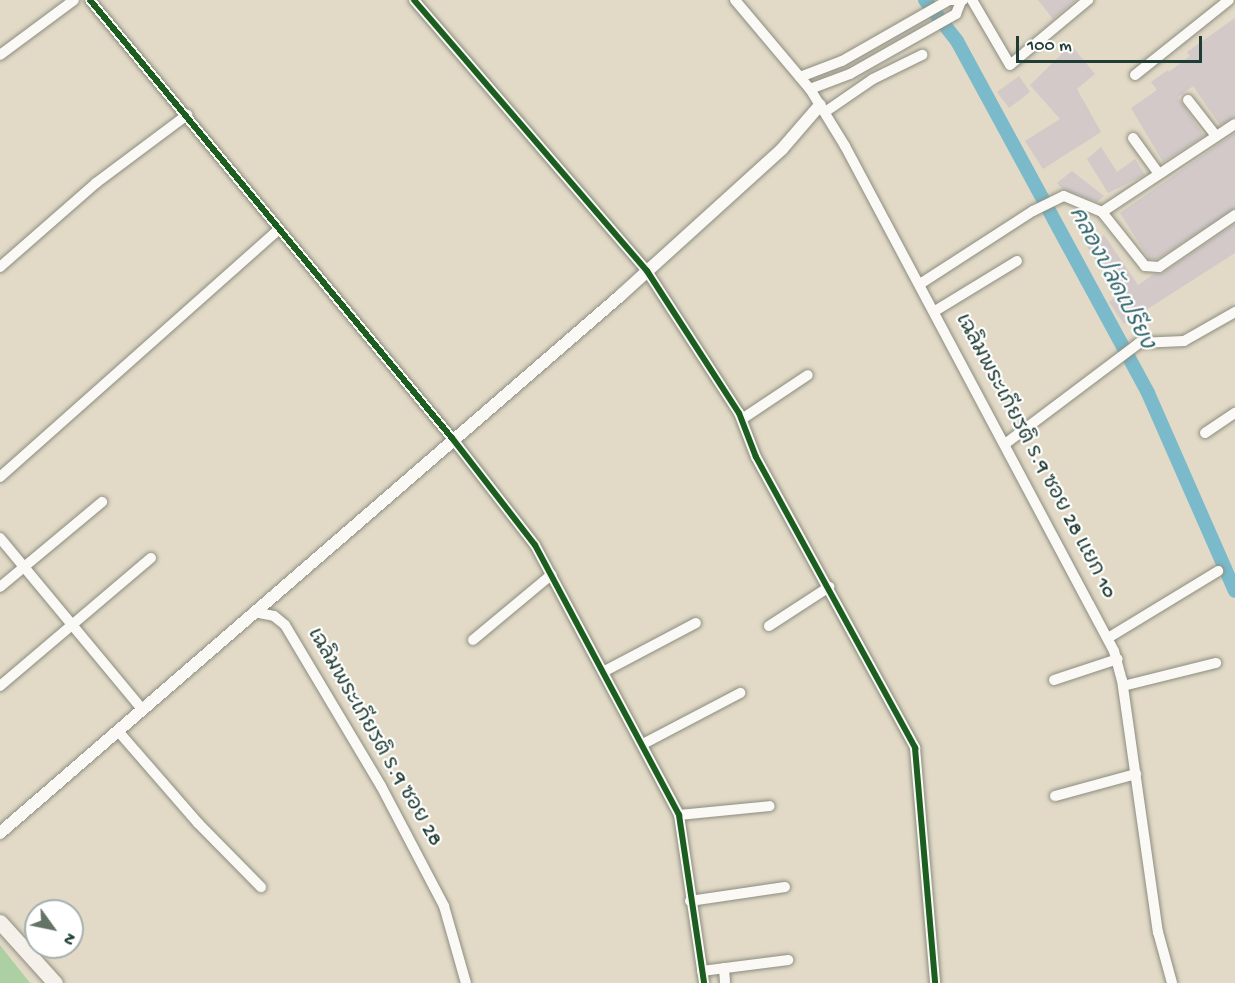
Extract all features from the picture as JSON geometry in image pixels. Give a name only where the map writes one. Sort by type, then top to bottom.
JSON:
[{"type":"main road","points":[[0,922],[55,983]]},
{"type":"street","points":[[0,55],[74,0]]},
{"type":"street","points":[[90,0],[187,115],[277,231],[518,519],[643,744],[679,815],[704,983]]},
{"type":"street","points":[[414,0],[647,271],[742,419],[756,457],[915,748],[935,983]]},
{"type":"street","name":"เฉลิมพระเกียรติ ร.9 ซอย 28 แยก 10","points":[[735,0],[810,89],[823,109],[934,310],[1118,659],[1158,932],[1172,983]]},
{"type":"street","points":[[800,77],[842,61],[949,0],[962,0],[956,14],[850,74],[810,89]]},
{"type":"street","points":[[972,0],[1010,65],[1088,0]]},
{"type":"street","points":[[1135,75],[1229,0]]},
{"type":"street","points":[[882,38],[891,50]]},
{"type":"street","points":[[0,833],[118,731],[141,708],[647,271],[823,109],[921,55]]},
{"type":"street","points":[[842,61],[850,74]]},
{"type":"street","points":[[1188,100],[1216,136]]},
{"type":"street","points":[[0,267],[96,183],[187,115]]},
{"type":"street","points":[[1102,212],[1234,125]]},
{"type":"street","points":[[1133,138],[1159,174]]},
{"type":"street","points":[[920,284],[1033,211],[1064,195],[1102,212],[1135,257],[1145,266],[1159,267],[1235,215]]},
{"type":"street","points":[[0,477],[277,231]]},
{"type":"street","points":[[934,310],[1017,261]]},
{"type":"street","points":[[1005,444],[1113,359],[1139,343],[1184,341],[1235,312]]},
{"type":"street","points":[[742,419],[808,375]]},
{"type":"street","points":[[1205,433],[1235,413]]},
{"type":"street","points":[[0,587],[102,502]]},
{"type":"street","points":[[0,538],[141,708]]},
{"type":"street","points":[[0,686],[151,558]]},
{"type":"street","points":[[1108,638],[1218,571]]},
{"type":"street","points":[[473,640],[551,575]]},
{"type":"street","points":[[769,626],[829,587]]},
{"type":"street","name":"เฉลิมพระเกียรติ ร.9 ซอย 28","points":[[254,612],[274,616],[285,625],[370,767],[444,906],[466,983]]},
{"type":"street","points":[[603,672],[696,623]]},
{"type":"street","points":[[1054,680],[1118,659]]},
{"type":"street","points":[[1123,686],[1216,663]]},
{"type":"street","points":[[643,744],[740,693]]},
{"type":"street","points":[[118,731],[198,823],[261,887]]},
{"type":"street","points":[[1055,796],[1136,774]]},
{"type":"street","points":[[679,815],[770,806]]},
{"type":"street","points":[[690,901],[785,887]]},
{"type":"street","points":[[702,971],[788,960]]},
{"type":"street","points":[[724,968],[725,983]]},
{"type":"green space","points":[[0,945],[30,983],[0,983]]},
{"type":"building","points":[[1038,0],[1076,0],[1053,19]]},
{"type":"building","points":[[1235,18],[1235,117],[1220,125],[1193,86],[1178,97],[1204,136],[1163,162],[1131,108],[1157,90],[1151,82],[1190,56],[1187,52]]},
{"type":"building","points":[[1071,45],[1095,74],[1077,89],[1101,132],[1043,169],[1025,141],[1060,119],[1030,85]]},
{"type":"building","points":[[1019,76],[1030,92],[1009,108],[997,92]]},
{"type":"building","points":[[1235,133],[1235,208],[1157,259],[1149,259],[1120,213]]},
{"type":"building","points":[[1101,147],[1117,172],[1135,159],[1145,175],[1108,193],[1087,159]]},
{"type":"building","points":[[1072,171],[1104,196],[1097,202],[1062,189],[1057,183]]},
{"type":"building","points":[[1235,224],[1235,253],[1124,324],[1109,302],[1119,295],[1087,247],[1104,235],[1138,285],[1154,274],[1163,273]]},
{"type":"waterway","name":"คลองปลัดเปรียง","points":[[925,0],[957,41],[1148,393],[1235,591]]},
{"type":"cycle path","points":[[90,0],[452,438],[535,545],[679,815],[704,983]]},
{"type":"cycle path","points":[[414,0],[647,271],[739,413],[756,457],[915,748],[935,983]]}]
